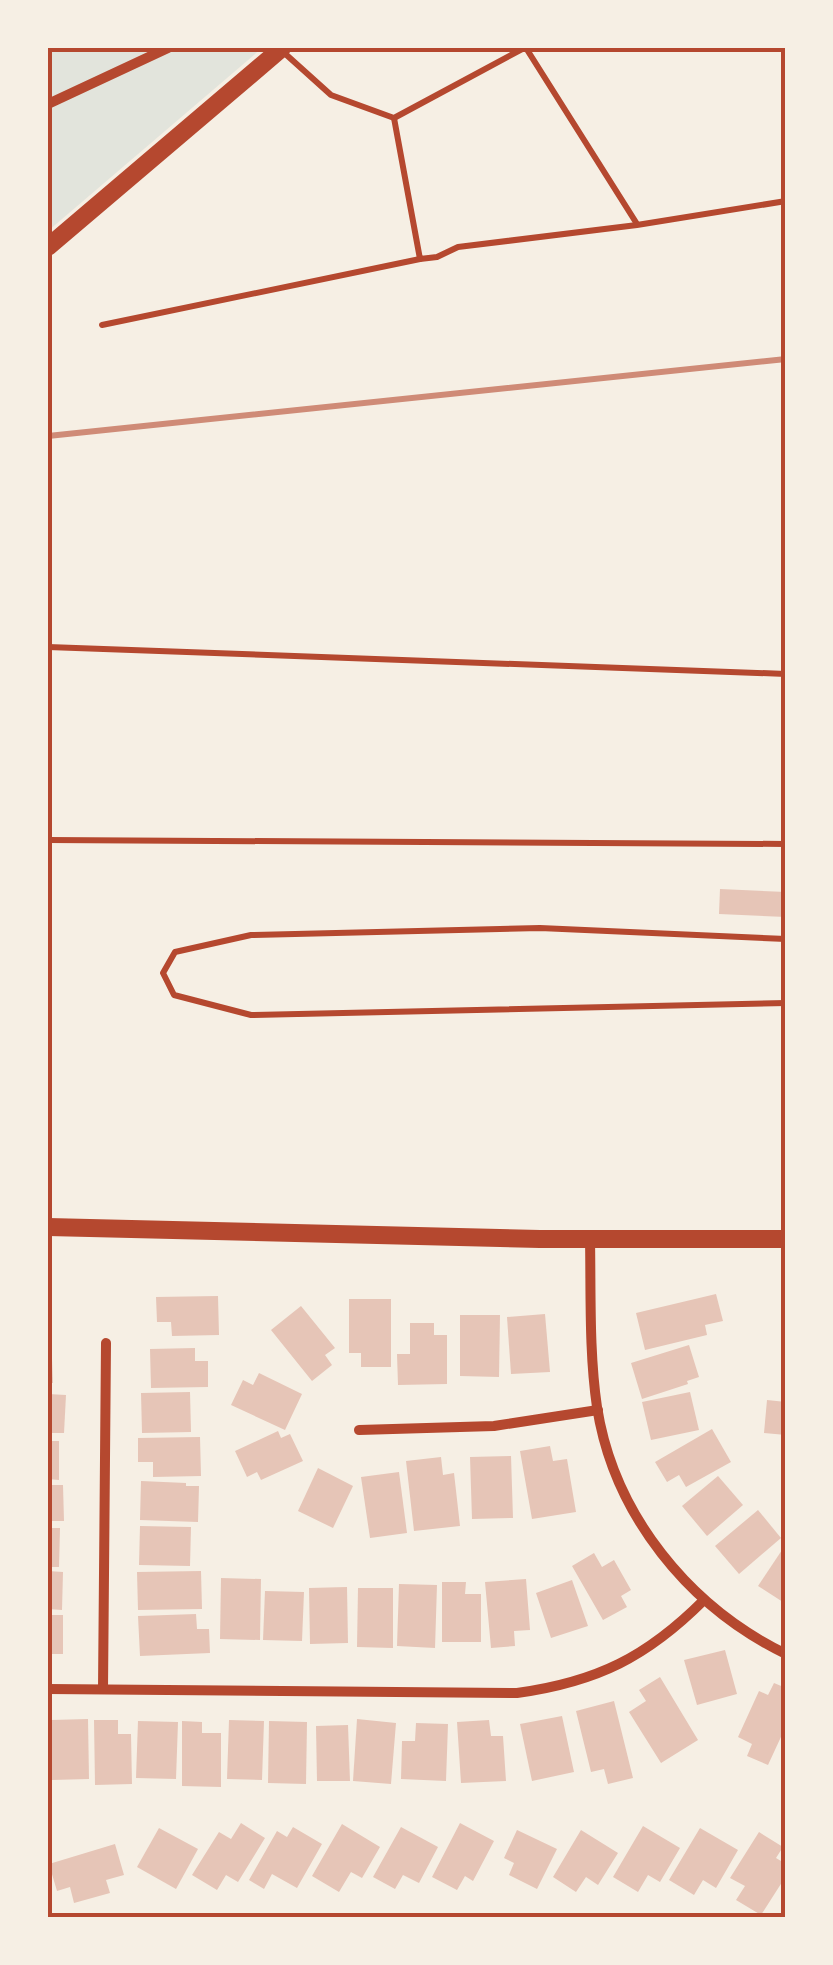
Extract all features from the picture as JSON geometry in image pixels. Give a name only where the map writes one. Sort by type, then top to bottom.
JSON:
[{"type":"main road","points":[[48,247],[281,48]]},
{"type":"main road","points":[[48,1227],[590,1239],[786,1239]]},
{"type":"street","points":[[48,104],[168,48]]},
{"type":"street","points":[[590,1239],[592,1363],[598,1410],[606,1444],[633,1510],[662,1554],[704,1600],[734,1624],[786,1654]]},
{"type":"street","points":[[103,1690],[106,1342]]},
{"type":"street","points":[[359,1430],[494,1426],[598,1410]]},
{"type":"street","points":[[48,1689],[517,1692],[554,1688],[608,1671],[642,1653],[673,1631],[704,1600]]},
{"type":"lane","points":[[281,48],[330,95],[394,118],[525,48],[637,225]]},
{"type":"lane","points":[[394,118],[420,259]]},
{"type":"lane","points":[[102,325],[436,257],[458,247],[637,225],[786,201]]},
{"type":"lane","points":[[48,647],[786,674]]},
{"type":"lane","points":[[48,840],[786,844]]},
{"type":"lane","points":[[786,939],[540,928],[251,935],[176,952],[163,973],[174,995],[251,1015],[786,1003]]},
{"type":"shaded area","points":[[48,48],[262,48],[48,231]]},
{"type":"building","points":[[720,889],[786,892],[786,917],[719,914]]},
{"type":"building","points":[[716,1294],[723,1321],[705,1325],[707,1335],[645,1350],[636,1313]]},
{"type":"building","points":[[218,1296],[219,1335],[172,1336],[171,1322],[157,1322],[156,1297]]},
{"type":"building","points":[[349,1299],[391,1299],[391,1367],[361,1367],[361,1353],[349,1353]]},
{"type":"building","points":[[301,1306],[335,1348],[325,1355],[332,1365],[312,1381],[271,1330]]},
{"type":"building","points":[[545,1314],[550,1372],[511,1374],[507,1317]]},
{"type":"building","points":[[460,1315],[500,1315],[499,1377],[460,1376]]},
{"type":"building","points":[[410,1323],[434,1323],[434,1335],[447,1335],[447,1384],[398,1385],[397,1354],[410,1354]]},
{"type":"building","points":[[689,1345],[699,1377],[642,1399],[631,1363]]},
{"type":"building","points":[[195,1348],[195,1361],[208,1361],[208,1387],[151,1388],[150,1349]]},
{"type":"building","points":[[52,1359],[53,1383],[48,1383],[48,1360]]},
{"type":"building","points":[[259,1373],[302,1394],[285,1430],[231,1405],[243,1380],[253,1385]]},
{"type":"building","points":[[190,1392],[191,1432],[142,1433],[141,1393]]},
{"type":"building","points":[[690,1392],[699,1430],[651,1440],[642,1402]]},
{"type":"building","points":[[48,1394],[66,1395],[64,1433],[48,1433]]},
{"type":"building","points":[[767,1400],[786,1402],[786,1435],[764,1433]]},
{"type":"building","points":[[712,1429],[731,1462],[686,1487],[679,1475],[667,1482],[655,1462]]},
{"type":"building","points":[[278,1431],[281,1438],[290,1434],[303,1461],[261,1480],[257,1472],[247,1477],[235,1451]]},
{"type":"building","points":[[200,1437],[201,1476],[153,1477],[153,1462],[138,1462],[138,1438]]},
{"type":"building","points":[[48,1441],[59,1441],[59,1480],[48,1479]]},
{"type":"building","points":[[550,1446],[553,1461],[567,1459],[576,1512],[532,1519],[520,1451]]},
{"type":"building","points":[[511,1456],[513,1518],[472,1519],[470,1457]]},
{"type":"building","points":[[441,1457],[443,1475],[454,1473],[460,1526],[414,1531],[406,1461]]},
{"type":"building","points":[[318,1468],[353,1486],[333,1528],[298,1511]]},
{"type":"building","points":[[399,1472],[407,1533],[370,1538],[361,1477]]},
{"type":"building","points":[[718,1476],[743,1505],[707,1536],[682,1506]]},
{"type":"building","points":[[141,1481],[199,1486],[198,1522],[140,1520]]},
{"type":"building","points":[[48,1485],[63,1485],[64,1521],[48,1521]]},
{"type":"building","points":[[758,1510],[781,1538],[739,1574],[715,1546]]},
{"type":"building","points":[[140,1526],[191,1527],[190,1566],[139,1565]]},
{"type":"building","points":[[48,1528],[60,1528],[59,1567],[48,1567]]},
{"type":"building","points":[[786,1544],[786,1604],[758,1586]]},
{"type":"building","points":[[594,1553],[602,1567],[614,1560],[631,1590],[621,1596],[627,1607],[603,1620],[572,1566]]},
{"type":"building","points":[[48,1571],[63,1572],[62,1610],[48,1609]]},
{"type":"building","points":[[201,1571],[202,1609],[138,1610],[137,1572]]},
{"type":"building","points":[[221,1578],[261,1579],[260,1640],[220,1639]]},
{"type":"building","points":[[526,1579],[530,1630],[514,1631],[515,1646],[491,1648],[485,1582]]},
{"type":"building","points":[[572,1580],[588,1626],[551,1638],[536,1593]]},
{"type":"building","points":[[442,1582],[466,1582],[465,1594],[481,1594],[481,1642],[442,1642]]},
{"type":"building","points":[[399,1584],[437,1585],[435,1648],[397,1646]]},
{"type":"building","points":[[347,1587],[348,1643],[310,1644],[309,1588]]},
{"type":"building","points":[[358,1588],[393,1588],[393,1648],[357,1647]]},
{"type":"building","points":[[265,1591],[304,1592],[302,1641],[263,1640]]},
{"type":"building","points":[[196,1614],[197,1629],[209,1629],[210,1653],[140,1656],[138,1616]]},
{"type":"building","points":[[48,1615],[63,1615],[63,1654],[48,1654]]},
{"type":"building","points":[[725,1650],[737,1694],[697,1705],[684,1660]]},
{"type":"building","points":[[660,1677],[698,1740],[661,1763],[629,1712],[646,1701],[639,1690]]},
{"type":"building","points":[[774,1683],[786,1688],[786,1726],[768,1765],[747,1756],[752,1744],[738,1737],[759,1691],[768,1695]]},
{"type":"building","points":[[614,1701],[633,1778],[608,1784],[604,1769],[591,1772],[576,1711]]},
{"type":"building","points":[[562,1716],[574,1772],[532,1781],[520,1724]]},
{"type":"building","points":[[88,1719],[89,1779],[52,1780],[51,1720]]},
{"type":"building","points":[[357,1719],[396,1723],[391,1784],[353,1781]]},
{"type":"building","points":[[94,1720],[118,1720],[118,1734],[131,1734],[132,1784],[95,1785]]},
{"type":"building","points":[[229,1720],[264,1721],[262,1780],[227,1779]]},
{"type":"building","points":[[489,1720],[491,1736],[503,1736],[506,1781],[461,1783],[457,1722]]},
{"type":"building","points":[[138,1721],[178,1722],[176,1779],[136,1778]]},
{"type":"building","points":[[182,1721],[202,1722],[202,1733],[221,1733],[221,1787],[182,1786]]},
{"type":"building","points":[[269,1721],[307,1722],[306,1784],[268,1783]]},
{"type":"building","points":[[416,1723],[448,1724],[446,1781],[401,1779],[402,1741],[415,1741]]},
{"type":"building","points":[[348,1725],[350,1781],[317,1781],[316,1726]]},
{"type":"building","points":[[241,1823],[265,1838],[238,1882],[226,1875],[217,1890],[192,1875],[219,1832],[231,1839]]},
{"type":"building","points":[[460,1823],[494,1841],[473,1881],[465,1876],[457,1890],[432,1877]]},
{"type":"building","points":[[342,1824],[380,1847],[362,1878],[351,1872],[339,1892],[312,1876]]},
{"type":"building","points":[[643,1826],[680,1848],[660,1882],[648,1875],[638,1892],[613,1877]]},
{"type":"building","points":[[293,1827],[322,1844],[297,1888],[272,1874],[264,1889],[249,1880],[277,1831],[287,1837]]},
{"type":"building","points":[[401,1827],[438,1847],[419,1883],[403,1875],[395,1889],[373,1877]]},
{"type":"building","points":[[159,1828],[198,1849],[176,1889],[137,1867]]},
{"type":"building","points":[[700,1828],[738,1850],[716,1888],[703,1880],[694,1895],[669,1880]]},
{"type":"building","points":[[517,1830],[557,1849],[537,1889],[509,1875],[514,1863],[504,1858]]},
{"type":"building","points":[[581,1830],[618,1853],[598,1885],[586,1877],[576,1892],[553,1877]]},
{"type":"building","points":[[759,1832],[783,1847],[776,1858],[786,1864],[786,1876],[761,1915],[736,1900],[745,1886],[730,1878]]},
{"type":"building","points":[[115,1844],[124,1875],[106,1880],[110,1893],[74,1903],[70,1887],[57,1891],[49,1864]]},
{"type":"railway","points":[[48,436],[786,359]]}]
